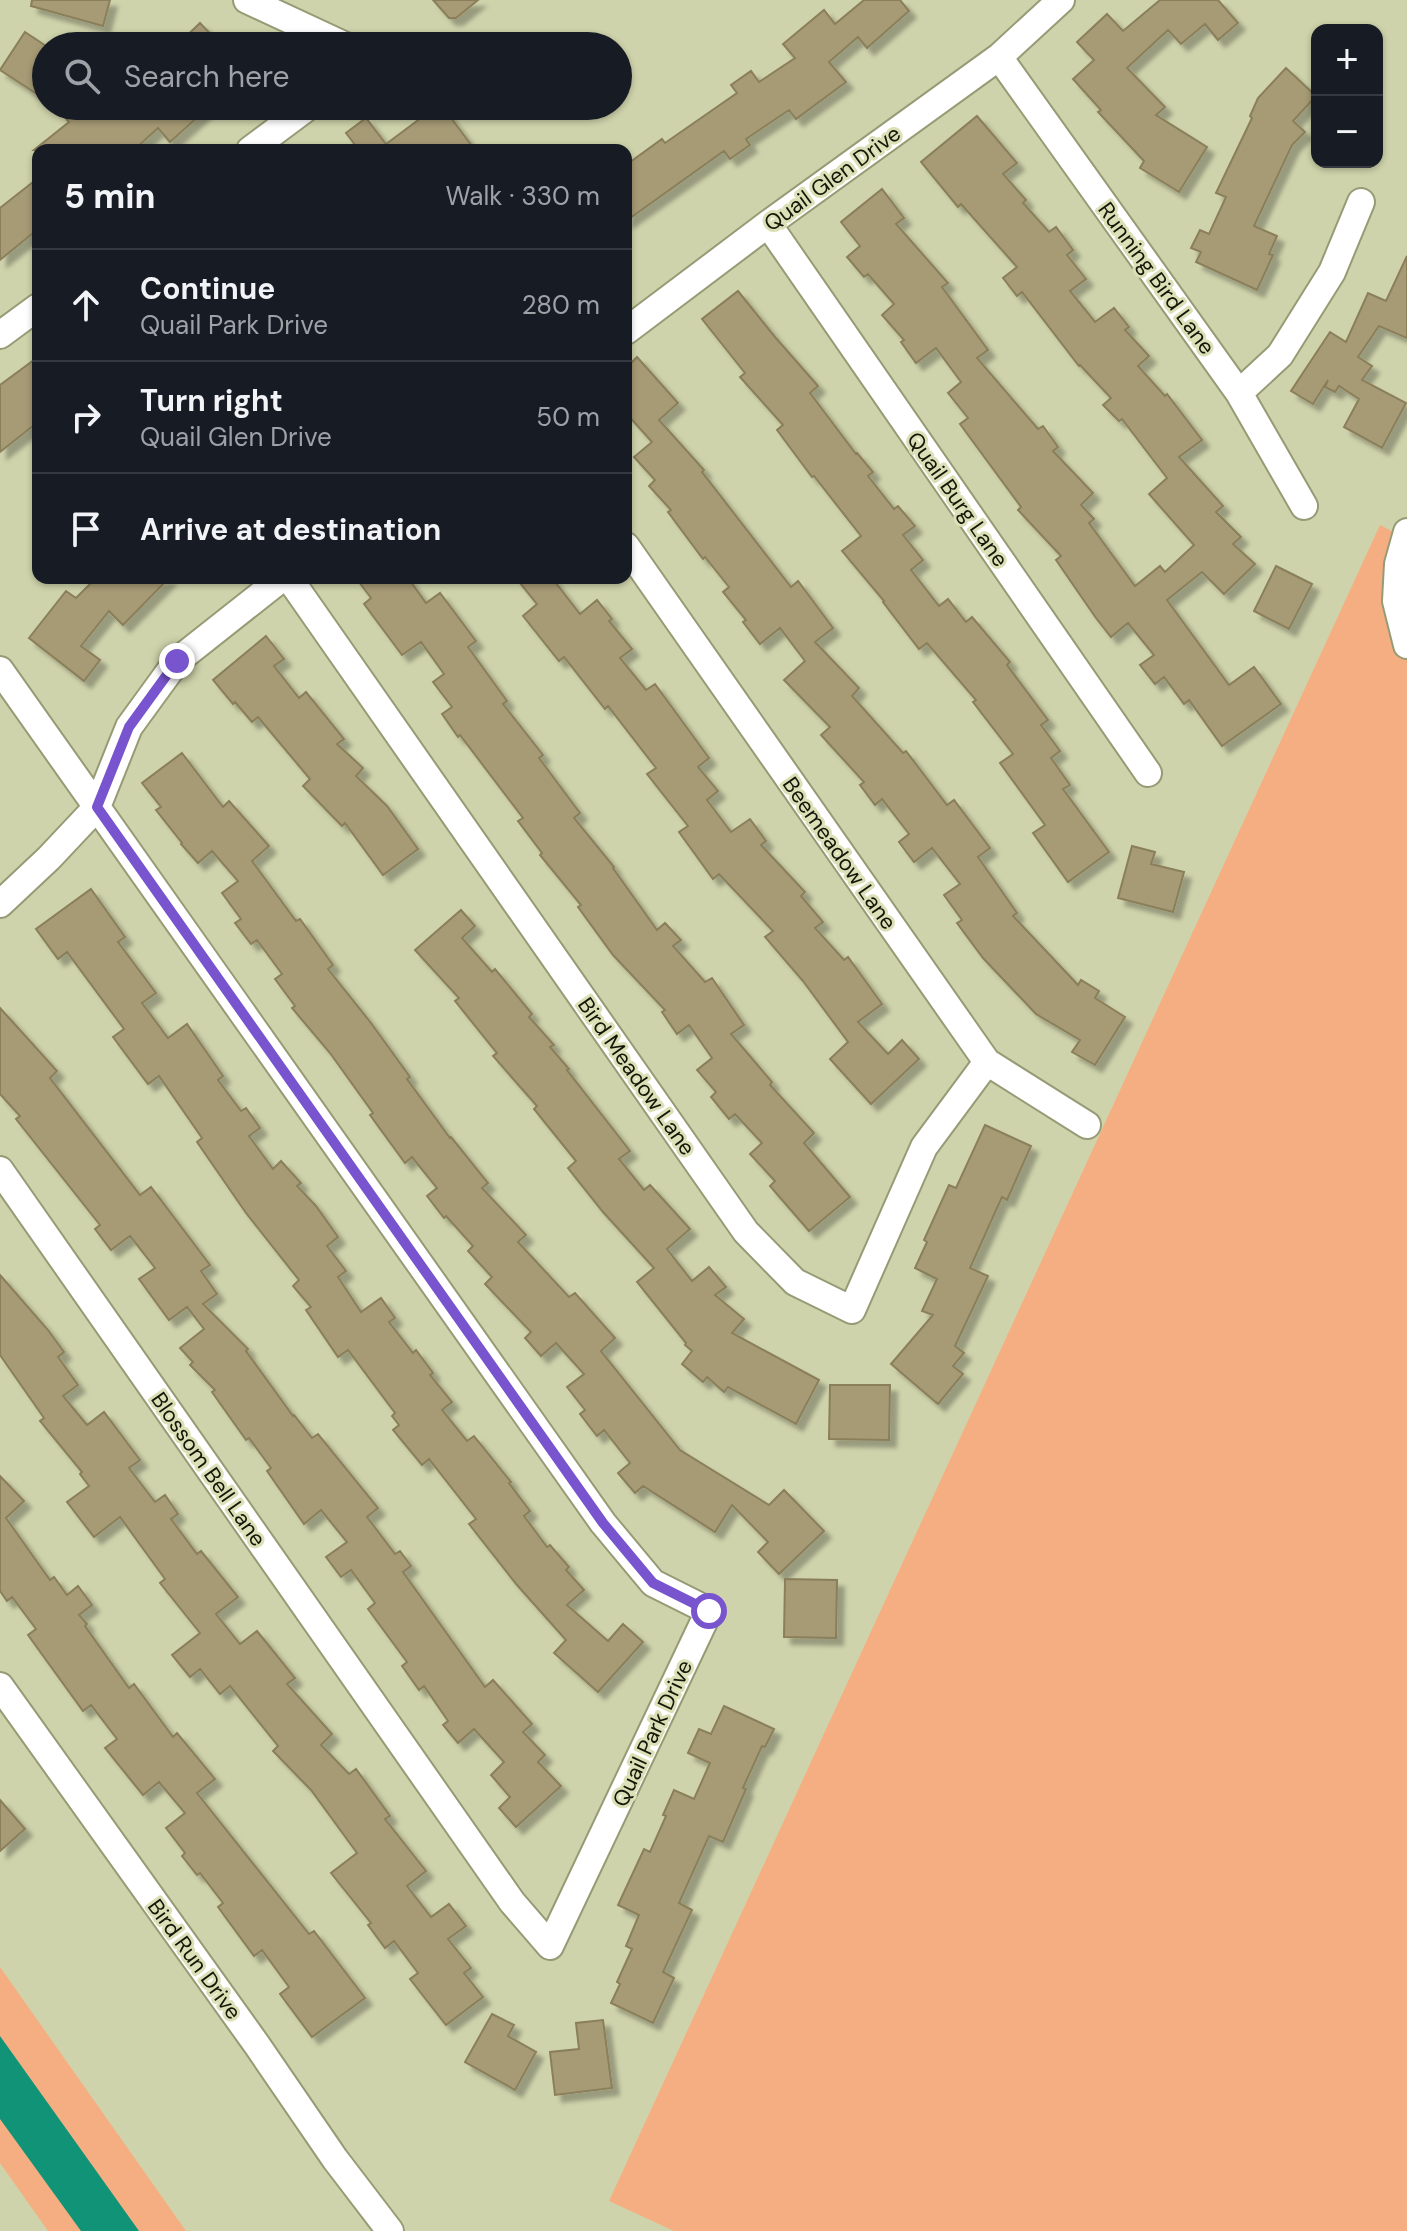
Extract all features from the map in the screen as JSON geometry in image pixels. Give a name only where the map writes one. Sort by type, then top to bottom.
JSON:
[{"type":"street","points":[[247,0],[316,32]]},
{"type":"street","name":"Quail Glen Drive","points":[[632,326],[999,57],[1042,12],[1061,0]]},
{"type":"street","name":"Running Bird Lane","points":[[999,57],[1239,393],[1304,506]]},
{"type":"street","points":[[258,144],[290,120]]},
{"type":"street","points":[[1239,393],[1280,355],[1332,272],[1361,202]]},
{"type":"street","name":"Quail Burg Lane","points":[[768,224],[1148,773]]},
{"type":"street","points":[[0,335],[32,311]]},
{"type":"street","points":[[1407,532],[1398,564],[1396,601],[1407,645]]},
{"type":"street","name":"Beemeadow Lane","points":[[632,555],[987,1062],[1087,1125]]},
{"type":"street","points":[[0,904],[97,807],[129,727],[177,661],[274,584]]},
{"type":"street","name":"Bird Meadow Lane","points":[[293,584],[746,1232],[795,1282],[852,1310],[924,1147],[987,1062]]},
{"type":"street","name":"Quail Park Drive","points":[[0,670],[603,1523],[653,1583],[709,1611],[550,1946],[512,1902],[419,1768]]},
{"type":"street","name":"Blossom Bell Lane","points":[[0,1170],[419,1768]]},
{"type":"street","name":"Bird Run Drive","points":[[0,1686],[335,2159],[390,2231]]},
{"type":"shaded area","points":[[1380,525],[1407,539],[1407,2231],[674,2231],[609,2201]]},
{"type":"shaded area","points":[[0,1967],[186,2231],[48,2231],[0,2163]]},
{"type":"water","points":[[0,2036],[139,2231],[81,2231],[0,2119]]},
{"type":"building","points":[[32,0],[110,0],[103,26],[31,6]]},
{"type":"building","points":[[433,0],[478,0],[456,18],[449,18]]},
{"type":"building","points":[[864,0],[900,0],[909,11],[867,48],[858,37],[829,62],[846,82],[796,119],[789,110],[746,139],[750,145],[730,159],[724,151],[632,217],[632,161],[662,139],[665,143],[737,93],[731,85],[751,71],[759,82],[795,58],[783,44],[824,10],[835,24]]},
{"type":"building","points":[[1160,0],[1218,0],[1238,23],[1218,40],[1205,24],[1181,44],[1168,30],[1127,68],[1165,107],[1156,115],[1207,147],[1179,192],[1140,168],[1144,161],[1098,112],[1101,110],[1073,79],[1094,60],[1077,42],[1107,14],[1123,31]]},
{"type":"building","points":[[200,23],[209,32],[191,32]]},
{"type":"building","points":[[25,32],[32,37],[32,91],[0,70]]},
{"type":"building","points":[[1286,68],[1311,91],[1311,101],[1293,121],[1305,132],[1292,145],[1254,226],[1277,236],[1269,254],[1273,255],[1257,290],[1196,262],[1201,252],[1191,248],[1200,230],[1209,234],[1226,197],[1216,193],[1252,118],[1250,116],[1258,98]]},
{"type":"building","points":[[977,116],[1017,163],[1003,174],[1026,200],[1023,203],[1049,232],[1056,227],[1073,250],[1067,255],[1086,279],[1070,291],[1095,322],[1114,308],[1129,327],[1125,330],[1149,356],[1138,366],[1165,396],[1167,394],[1202,440],[1179,457],[1223,506],[1216,512],[1241,537],[1233,544],[1255,564],[1224,594],[1202,572],[1167,600],[1229,685],[1254,667],[1281,704],[1222,746],[1189,700],[1184,704],[1164,677],[1155,684],[1140,665],[1154,655],[1128,623],[1111,637],[1096,618],[1056,560],[1061,556],[1018,510],[1021,507],[960,424],[968,418],[948,393],[961,382],[936,348],[916,363],[901,342],[904,340],[882,315],[894,304],[868,274],[864,277],[847,257],[860,246],[841,222],[882,189],[904,218],[896,224],[948,283],[942,287],[988,350],[977,358],[1038,429],[1043,426],[1058,447],[1053,451],[1093,493],[1081,505],[1094,519],[1089,523],[1135,586],[1160,566],[1165,572],[1194,545],[1149,494],[1167,478],[1122,419],[1119,421],[1103,405],[1111,398],[1079,366],[1022,292],[1017,296],[1003,278],[1017,267],[961,204],[958,207],[921,162]]},
{"type":"building","points":[[67,120],[194,120],[170,142],[158,128],[141,144],[42,144],[69,122]]},
{"type":"building","points":[[368,120],[386,144],[354,144],[346,133]]},
{"type":"building","points":[[418,120],[452,120],[470,144],[386,144]]},
{"type":"building","points":[[32,183],[32,234],[0,260],[0,208]]},
{"type":"building","points":[[1407,256],[1407,338],[1379,326],[1358,357],[1372,366],[1362,380],[1406,403],[1382,448],[1344,427],[1359,399],[1339,386],[1335,392],[1325,387],[1328,380],[1313,404],[1291,391],[1330,332],[1346,342],[1368,293],[1386,301]]},
{"type":"building","points":[[738,291],[818,386],[810,393],[873,472],[868,476],[894,509],[898,506],[915,526],[903,535],[923,560],[911,570],[939,606],[948,599],[966,622],[972,617],[1010,662],[1007,665],[1048,720],[1041,725],[1060,751],[1051,758],[1070,785],[1063,789],[1109,852],[1068,882],[1033,833],[1045,825],[1000,763],[1013,754],[973,702],[976,700],[927,643],[919,649],[842,551],[861,536],[777,430],[783,425],[740,377],[745,373],[702,319]]},
{"type":"building","points":[[637,357],[678,403],[659,420],[704,470],[702,472],[791,587],[798,581],[833,628],[815,642],[859,688],[852,696],[903,753],[906,751],[947,805],[954,800],[990,848],[978,857],[1017,913],[1013,916],[1078,985],[1081,980],[1099,991],[1095,998],[1125,1017],[1095,1065],[1072,1052],[1080,1040],[1036,1014],[983,958],[957,923],[962,920],[944,895],[960,884],[932,848],[914,862],[899,842],[909,834],[882,799],[875,805],[860,785],[864,782],[821,735],[830,727],[784,680],[805,661],[780,628],[760,644],[743,622],[746,620],[723,592],[729,587],[705,557],[703,559],[668,512],[671,510],[649,486],[655,480],[634,457],[652,442],[632,420],[632,362]]},
{"type":"building","points":[[32,361],[32,427],[0,452],[0,385]]},
{"type":"building","points":[[1276,566],[1312,584],[1289,629],[1254,611]]},
{"type":"building","points":[[90,584],[163,584],[123,625],[109,611],[81,646],[100,660],[84,681],[29,638],[66,591],[76,598]]},
{"type":"building","points":[[360,584],[412,584],[426,603],[440,593],[476,641],[468,647],[507,701],[503,704],[543,755],[539,758],[580,813],[574,818],[614,867],[657,930],[665,923],[681,940],[673,946],[705,982],[712,978],[744,1025],[731,1034],[772,1082],[770,1085],[814,1133],[804,1143],[850,1197],[809,1231],[770,1186],[775,1181],[750,1154],[762,1143],[735,1114],[729,1119],[711,1097],[716,1092],[697,1070],[712,1058],[689,1025],[677,1034],[662,1012],[665,1010],[613,955],[578,907],[581,905],[540,855],[542,853],[518,821],[523,818],[442,714],[452,707],[433,682],[444,674],[421,642],[402,655],[364,604],[371,598]]},
{"type":"building","points":[[521,584],[557,584],[580,614],[597,600],[612,619],[609,621],[632,649],[620,658],[646,690],[655,684],[709,758],[698,767],[718,791],[707,800],[731,832],[750,819],[766,841],[761,845],[805,892],[801,896],[823,922],[815,928],[844,960],[848,957],[882,1004],[858,1022],[888,1054],[902,1040],[919,1059],[871,1104],[830,1059],[848,1042],[803,981],[765,937],[773,931],[719,874],[713,879],[679,832],[688,826],[647,774],[656,768],[608,706],[605,709],[564,657],[559,661],[523,616],[537,604]]},
{"type":"building","points":[[266,636],[284,659],[274,666],[299,698],[306,692],[344,739],[337,744],[363,768],[356,776],[387,806],[418,849],[383,875],[345,823],[342,826],[303,786],[310,779],[258,717],[252,722],[213,680]]},
{"type":"building","points":[[182,753],[223,807],[229,801],[269,846],[252,861],[296,921],[300,919],[333,965],[328,969],[410,1077],[407,1079],[450,1138],[488,1183],[482,1188],[526,1235],[518,1242],[569,1297],[575,1293],[615,1338],[601,1351],[680,1450],[769,1505],[784,1490],[824,1531],[779,1574],[758,1552],[768,1542],[732,1505],[715,1532],[643,1486],[635,1493],[618,1473],[630,1463],[604,1430],[597,1436],[580,1414],[585,1410],[567,1387],[584,1374],[556,1343],[541,1356],[525,1338],[531,1332],[485,1284],[492,1277],[468,1251],[473,1246],[427,1196],[437,1188],[412,1157],[405,1163],[330,1053],[292,1008],[295,1006],[275,979],[282,974],[257,940],[251,944],[235,923],[241,919],[222,893],[238,881],[212,851],[198,863],[156,810],[161,807],[142,783]]},
{"type":"building","points":[[1132,846],[1155,852],[1151,864],[1184,872],[1173,912],[1118,898]]},
{"type":"building","points":[[91,889],[125,937],[118,942],[156,993],[142,1003],[168,1038],[187,1024],[223,1076],[218,1080],[241,1111],[246,1108],[260,1128],[249,1136],[273,1169],[281,1161],[301,1183],[297,1186],[338,1237],[327,1246],[346,1271],[338,1277],[361,1312],[381,1298],[395,1318],[389,1322],[413,1353],[416,1350],[433,1373],[430,1375],[452,1402],[442,1410],[467,1441],[474,1436],[530,1511],[524,1516],[547,1547],[550,1545],[569,1567],[566,1570],[584,1590],[567,1605],[608,1641],[623,1624],[643,1642],[598,1692],[554,1653],[566,1640],[469,1524],[476,1519],[429,1459],[422,1465],[393,1430],[399,1425],[392,1416],[395,1413],[348,1350],[338,1357],[306,1310],[311,1307],[293,1286],[299,1280],[246,1213],[197,1142],[202,1138],[159,1076],[148,1084],[113,1037],[124,1029],[67,952],[58,959],[36,929]]},
{"type":"building","points":[[461,910],[475,926],[462,938],[492,972],[495,969],[532,1014],[529,1017],[554,1045],[550,1047],[630,1151],[619,1159],[644,1190],[650,1185],[690,1229],[667,1249],[692,1281],[709,1267],[726,1287],[715,1295],[744,1319],[732,1333],[819,1380],[796,1424],[728,1387],[724,1392],[707,1377],[703,1382],[682,1364],[692,1351],[637,1282],[654,1268],[568,1168],[576,1161],[534,1109],[537,1106],[493,1056],[497,1053],[455,1001],[459,998],[415,950]]},
{"type":"building","points":[[0,1008],[57,1071],[50,1078],[140,1195],[151,1187],[210,1265],[201,1271],[217,1294],[203,1304],[248,1349],[246,1351],[293,1416],[312,1438],[318,1434],[378,1508],[367,1517],[395,1554],[400,1551],[411,1566],[403,1572],[485,1687],[493,1680],[532,1724],[523,1732],[545,1755],[538,1762],[561,1786],[516,1827],[499,1808],[510,1797],[491,1775],[504,1762],[474,1729],[458,1743],[443,1725],[448,1721],[424,1686],[419,1690],[402,1666],[407,1662],[368,1609],[375,1603],[351,1570],[341,1577],[326,1557],[347,1542],[321,1510],[304,1524],[267,1471],[271,1468],[249,1438],[246,1440],[212,1392],[215,1390],[190,1365],[193,1362],[180,1348],[204,1329],[187,1307],[169,1320],[139,1279],[155,1268],[130,1236],[111,1250],[95,1229],[100,1225],[16,1119],[20,1116],[0,1094]]},
{"type":"building","points":[[985,1125],[1031,1146],[1007,1200],[1002,1197],[970,1268],[988,1276],[955,1346],[964,1353],[953,1366],[963,1374],[938,1404],[891,1364],[933,1315],[922,1311],[937,1279],[915,1268],[949,1185],[956,1188]]},
{"type":"building","points":[[0,1275],[64,1352],[58,1357],[78,1385],[63,1396],[87,1425],[104,1412],[140,1460],[129,1468],[155,1502],[165,1495],[178,1514],[171,1519],[197,1554],[201,1551],[238,1597],[216,1614],[240,1644],[257,1631],[295,1678],[287,1684],[332,1734],[321,1745],[349,1774],[356,1769],[390,1816],[385,1819],[426,1871],[407,1886],[431,1917],[449,1904],[466,1926],[448,1939],[471,1968],[464,1973],[483,1997],[446,2025],[410,1979],[418,1973],[394,1941],[385,1948],[368,1925],[371,1923],[331,1873],[357,1853],[311,1790],[273,1751],[278,1746],[230,1686],[220,1694],[200,1669],[190,1677],[172,1655],[200,1633],[160,1583],[165,1579],[120,1517],[94,1537],[67,1502],[89,1486],[80,1474],[82,1472],[40,1421],[44,1418],[0,1355]]},
{"type":"building","points":[[830,1385],[890,1385],[889,1440],[829,1439]]},
{"type":"building","points":[[0,1476],[24,1501],[6,1518],[50,1580],[54,1577],[67,1595],[78,1586],[92,1605],[79,1615],[129,1688],[134,1684],[173,1737],[177,1733],[215,1779],[197,1793],[309,1934],[314,1931],[365,1998],[312,2037],[280,1994],[289,1987],[262,1950],[254,1956],[218,1907],[223,1903],[182,1856],[185,1853],[166,1828],[185,1813],[159,1782],[143,1795],[105,1748],[117,1739],[91,1705],[83,1711],[28,1635],[36,1629],[12,1597],[7,1601],[0,1591]]},
{"type":"building","points":[[785,1579],[837,1580],[836,1638],[784,1637]]},
{"type":"building","points":[[724,1706],[774,1729],[765,1747],[762,1746],[743,1788],[746,1789],[723,1842],[709,1836],[679,1903],[692,1910],[663,1972],[674,1978],[653,2023],[611,2003],[632,1949],[626,1946],[639,1915],[618,1905],[644,1849],[650,1852],[674,1790],[694,1799],[710,1763],[688,1753],[699,1729],[711,1734]]},
{"type":"building","points":[[0,1800],[25,1829],[0,1851]]},
{"type":"building","points":[[492,2014],[514,2025],[508,2036],[536,2052],[515,2090],[465,2062]]},
{"type":"building","points":[[603,2020],[612,2088],[555,2095],[550,2052],[579,2049],[576,2023]]},
{"type":"route","points":[[177,661],[129,727],[97,807],[603,1523],[653,1583],[709,1611]]}]
